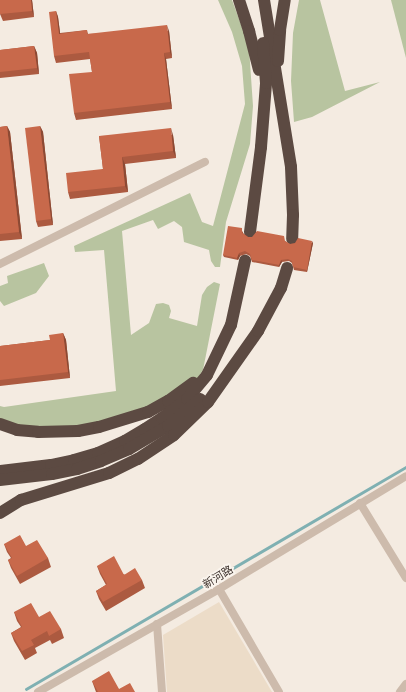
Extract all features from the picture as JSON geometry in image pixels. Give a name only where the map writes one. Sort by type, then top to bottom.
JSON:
[{"type":"highway","points":[[239,0],[258,63],[260,85],[261,147]]},
{"type":"highway","points":[[250,232],[261,147],[266,83],[256,0]]},
{"type":"highway","points":[[264,0],[293,191],[292,239]]},
{"type":"highway","points":[[285,0],[280,30],[278,71],[286,144]]},
{"type":"highway","points":[[0,471],[51,465],[98,453],[125,441],[162,418],[199,388],[232,326],[245,261]]},
{"type":"highway","points":[[0,513],[21,500],[109,473],[157,446],[179,430],[208,402],[258,331],[281,288],[286,268]]},
{"type":"highway","points":[[0,424],[17,430],[38,432],[78,431],[124,421],[148,412],[187,389],[202,375],[232,326]]},
{"type":"highway","points":[[0,480],[77,469],[129,449],[168,426],[193,406],[258,331]]},
{"type":"street","points":[[0,264],[204,162]]},
{"type":"street","name":"新河路","points":[[38,692],[220,589],[406,476]]},
{"type":"street","points":[[360,503],[406,578]]},
{"type":"street","points":[[220,589],[278,692]]},
{"type":"street","points":[[157,624],[162,692]]},
{"type":"street","points":[[400,692],[406,684]]},
{"type":"green space","points":[[218,0],[232,0],[249,48],[253,106],[250,144],[226,222],[220,267],[215,267],[211,261],[209,250],[184,242],[182,227],[174,221],[158,229],[153,220],[122,231],[131,335],[149,323],[156,304],[163,303],[169,305],[171,311],[169,318],[197,326],[202,295],[207,287],[214,282],[220,284],[203,370],[194,384],[96,431],[0,425],[0,406],[4,407],[116,391],[104,250],[75,252],[74,246],[190,193],[202,222],[213,226],[245,104],[242,66],[232,32]]},
{"type":"green space","points":[[299,0],[320,0],[345,91],[380,82],[312,117],[294,122],[291,81],[293,33]]},
{"type":"green space","points":[[391,0],[406,0],[406,58]]},
{"type":"green space","points":[[44,263],[49,276],[36,293],[4,306],[0,301],[0,286],[8,283],[7,276]]},
{"type":"shaded area","points":[[219,602],[272,692],[167,692],[163,635]]},
{"type":"building","points":[[0,0],[31,0],[32,11],[0,14]]},
{"type":"building","points":[[56,11],[59,34],[87,30],[87,34],[167,25],[170,52],[164,53],[170,102],[74,113],[69,74],[92,72],[89,52],[54,56],[49,12]]},
{"type":"building","points":[[34,46],[37,68],[0,72],[0,50]]},
{"type":"building","points":[[7,126],[19,232],[0,234],[0,127]]},
{"type":"building","points":[[40,126],[51,219],[36,221],[25,128]]},
{"type":"building","points":[[171,128],[173,151],[122,157],[125,186],[68,192],[66,173],[103,169],[99,136]]},
{"type":"building","points":[[228,226],[242,228],[242,233],[248,237],[252,237],[257,231],[284,236],[285,241],[290,244],[295,243],[298,238],[312,241],[307,270],[293,267],[292,261],[288,259],[281,260],[279,265],[252,260],[250,254],[245,251],[239,253],[237,258],[223,255]]},
{"type":"building","points":[[63,333],[68,372],[0,380],[0,346],[50,340],[49,335]]},
{"type":"building","points":[[20,535],[26,546],[37,540],[48,558],[17,576],[8,560],[12,558],[4,544]]},
{"type":"building","points":[[114,556],[124,575],[135,568],[142,580],[103,602],[96,591],[107,584],[97,566]]},
{"type":"building","points":[[31,603],[39,617],[50,611],[61,629],[49,636],[47,631],[31,640],[34,645],[22,651],[11,633],[22,627],[14,612]]},
{"type":"building","points":[[109,671],[119,689],[130,683],[135,692],[98,692],[92,681]]},
{"type":"waterway","points":[[26,689],[406,467]]}]
